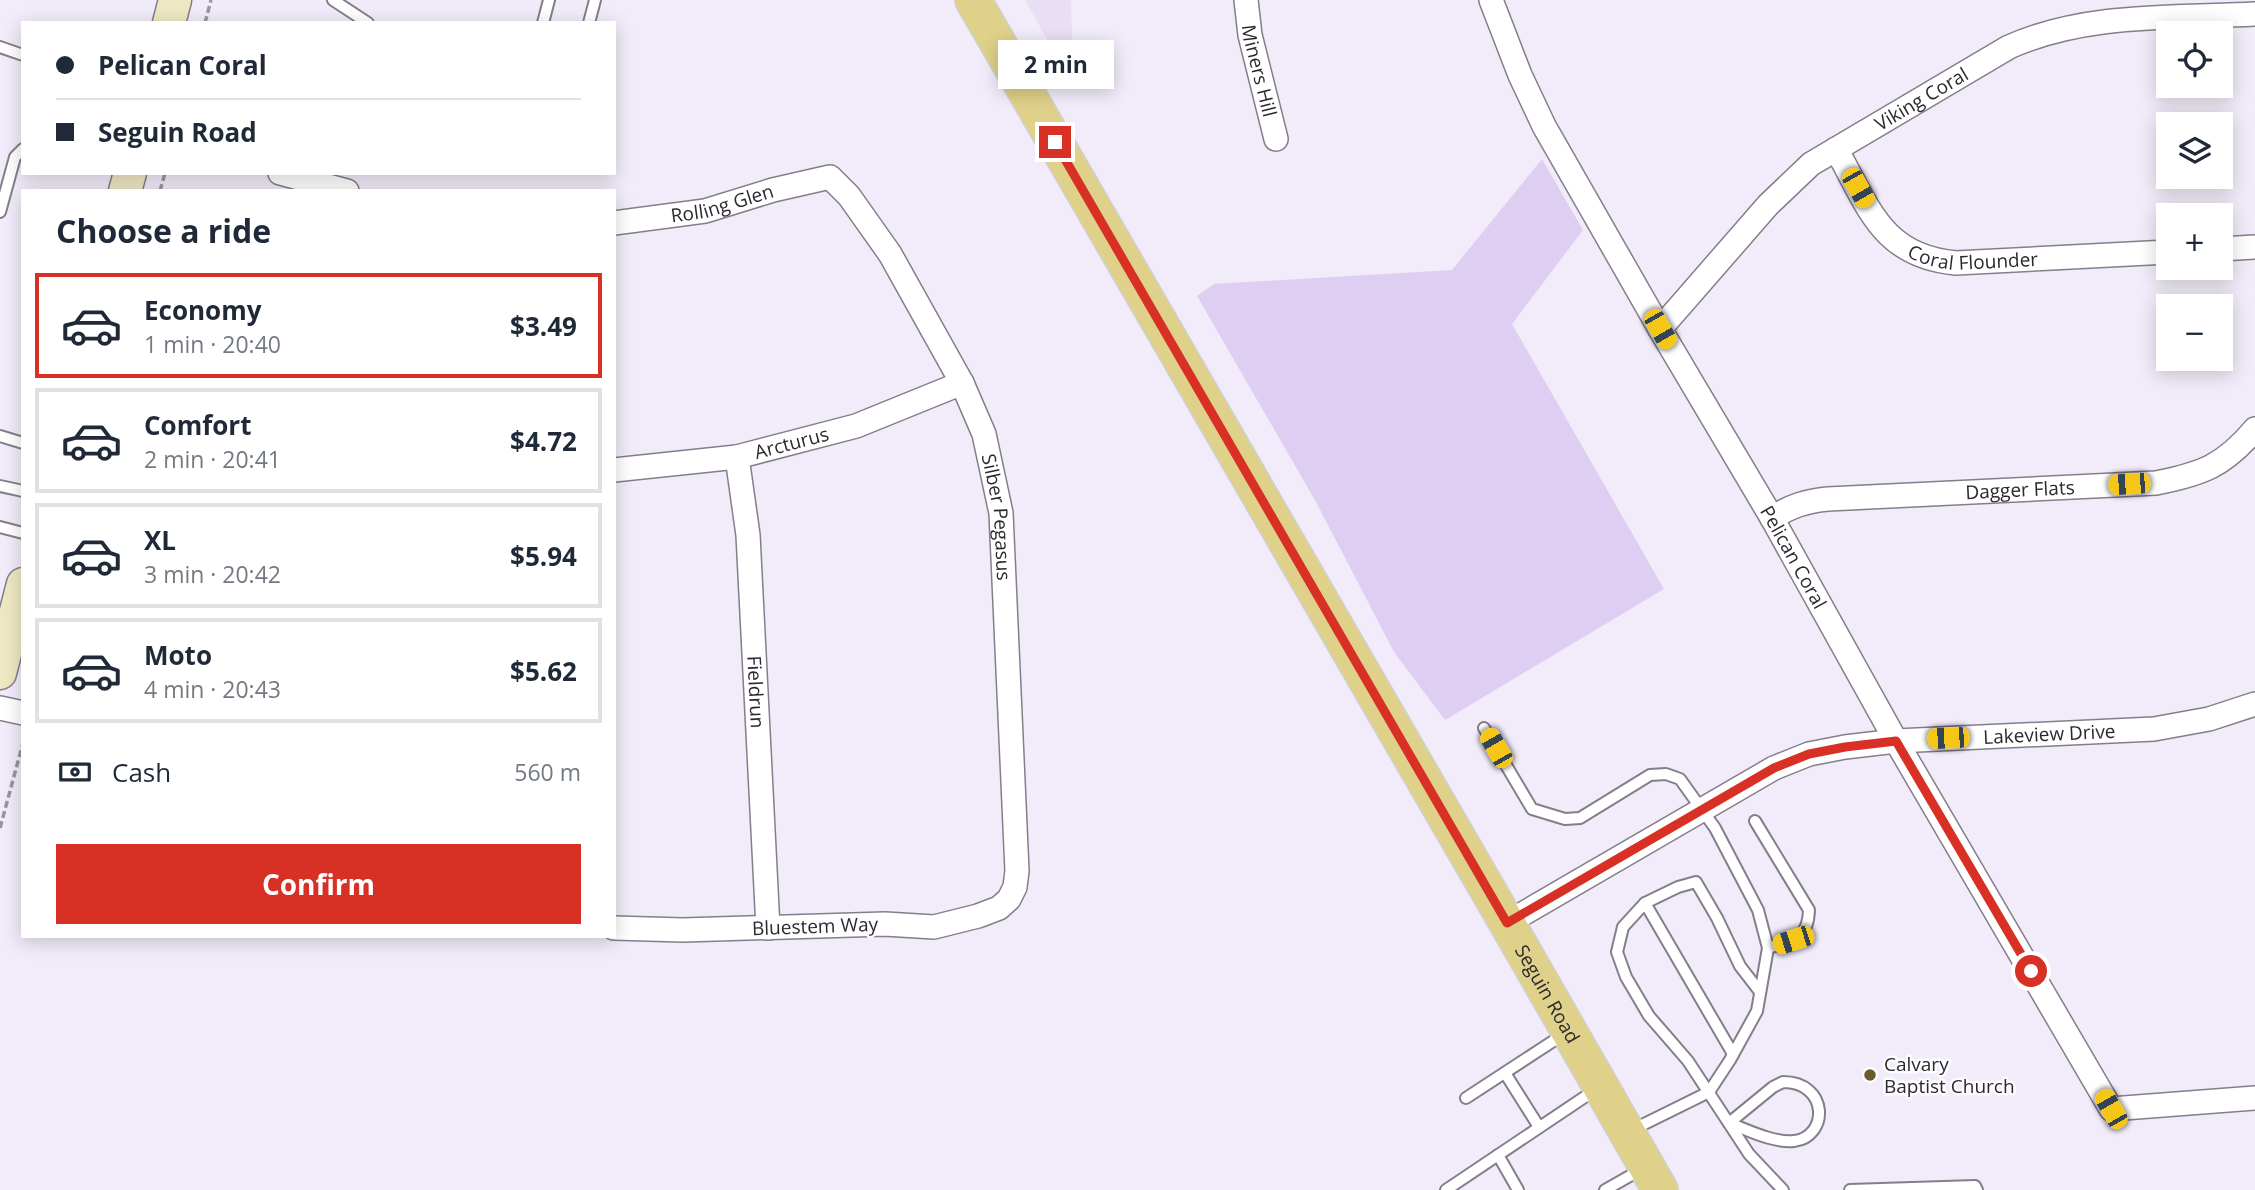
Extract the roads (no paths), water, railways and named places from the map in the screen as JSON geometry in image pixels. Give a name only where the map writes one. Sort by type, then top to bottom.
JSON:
[{"type":"main road","points":[[170,21],[175,0]]},
{"type":"main road","name":"Seguin Road","points":[[973,0],[1653,1178]]},
{"type":"main road","points":[[0,673],[21,592]]},
{"type":"street","name":"Miners Hill","points":[[1246,0],[1250,35],[1276,139]]},
{"type":"street","name":"Pelican Coral","points":[[1491,0],[1520,75],[1544,126],[1772,518],[1896,741],[2111,1109],[2255,1098]]},
{"type":"street","name":"Viking Coral","points":[[1660,329],[1789,184],[1811,164],[2009,47],[2026,39],[2090,23],[2255,14]]},
{"type":"street","name":"Coral Flounder","points":[[1836,149],[1880,227],[1894,240],[1922,257],[1956,263],[2156,253]]},
{"type":"street","points":[[285,175],[316,187]]},
{"type":"street","name":"Rolling Glen","points":[[616,223],[705,211],[782,187],[830,177]]},
{"type":"street","name":"Silber Pegasus","points":[[830,177],[849,196],[890,254],[962,383],[984,434],[1001,513],[1017,871],[1015,887],[1009,899]]},
{"type":"street","points":[[2233,248],[2255,247]]},
{"type":"street","name":"Arcturus","points":[[616,470],[737,457],[856,426],[962,383]]},
{"type":"street","name":"Dagger Flats","points":[[1772,518],[1807,501],[1828,499],[2156,483],[2193,475],[2211,467],[2242,445],[2255,429]]},
{"type":"street","name":"Fieldrun","points":[[737,457],[748,535],[768,928]]},
{"type":"street","name":"Lakeview Drive","points":[[1507,923],[1774,768],[1809,754],[1896,741],[2154,729],[2209,719],[2255,704]]},
{"type":"street","points":[[0,708],[21,713]]},
{"type":"street","name":"Bluestem Way","points":[[616,928],[683,930],[885,924],[934,927],[978,916],[999,908],[1009,899]]},
{"type":"lane","points":[[333,0],[365,21]]},
{"type":"lane","points":[[544,21],[549,0]]},
{"type":"lane","points":[[590,21],[595,0]]},
{"type":"lane","points":[[0,47],[21,54]]},
{"type":"lane","points":[[0,212],[15,157],[21,151]]},
{"type":"lane","points":[[0,436],[21,442]]},
{"type":"lane","points":[[0,486],[21,491]]},
{"type":"lane","points":[[0,527],[21,532]]},
{"type":"lane","points":[[1485,728],[1532,810],[1565,820],[1580,818],[1650,775],[1666,774],[1679,779],[1735,863],[1758,910],[1768,948],[1757,1011],[1733,1054],[1709,1092],[1627,1132]]},
{"type":"lane","points":[[1755,821],[1809,910],[1809,924],[1804,934],[1768,948]]},
{"type":"lane","points":[[1760,992],[1740,966],[1696,882],[1678,887],[1645,903],[1623,927],[1617,952],[1626,977],[1649,1016],[1688,1061],[1749,1154],[1783,1190]]},
{"type":"lane","points":[[1645,903],[1733,1054]]},
{"type":"lane","points":[[1466,1098],[1569,1031]]},
{"type":"lane","points":[[1505,1073],[1539,1128]]},
{"type":"lane","points":[[1783,1082],[1802,1084],[1816,1098],[1819,1108],[1816,1124],[1811,1132],[1794,1141],[1759,1134],[1729,1123],[1783,1082]]},
{"type":"lane","points":[[1446,1190],[1601,1086]]},
{"type":"lane","points":[[1498,1155],[1518,1190]]},
{"type":"lane","points":[[1605,1190],[1653,1178]]},
{"type":"lane","points":[[1850,1190],[1975,1186],[1976,1190]]},
{"type":"place","name":"Calvary Baptist Church","points":[[1870,1075]]}]
